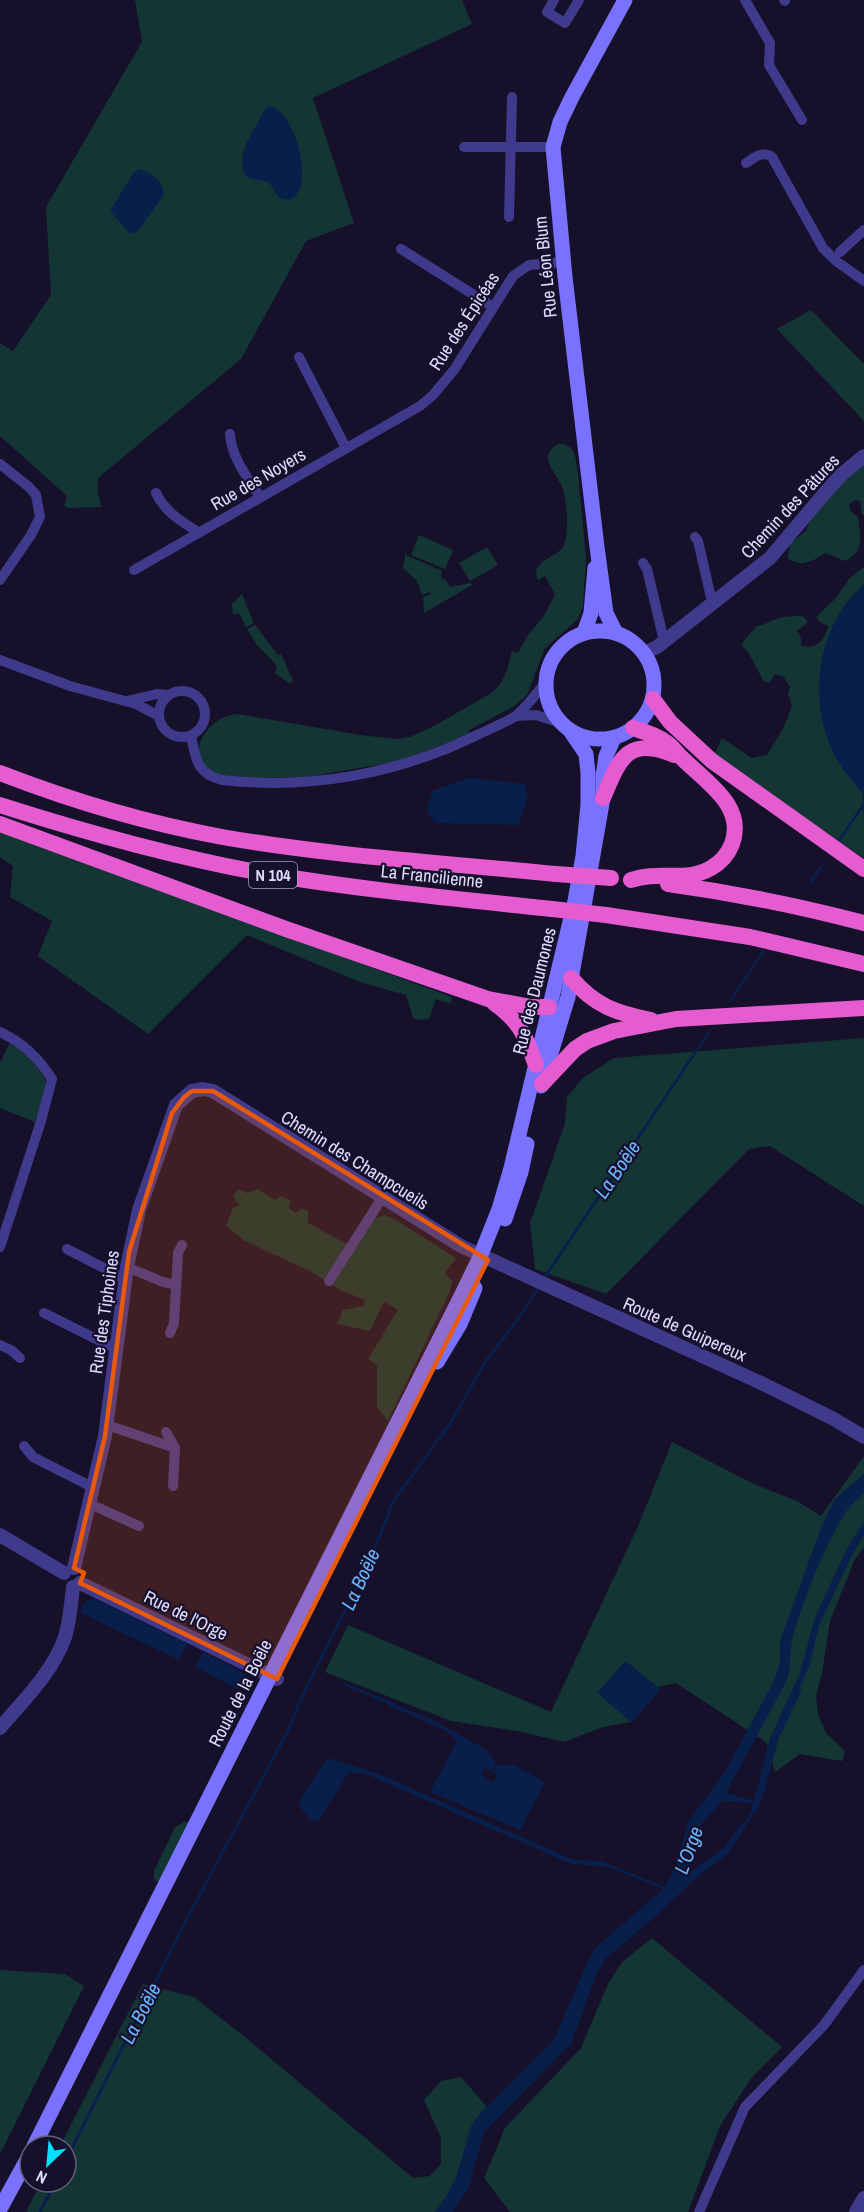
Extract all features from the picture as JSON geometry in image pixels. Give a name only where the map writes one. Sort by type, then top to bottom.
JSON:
[{"type":"highway","points":[[653,699],[670,722],[712,761],[864,869]]},
{"type":"highway","points":[[631,880],[645,875],[698,874],[712,868],[730,849],[734,837],[734,822],[730,808],[721,794],[668,743],[652,734],[633,728]]},
{"type":"highway","points":[[603,798],[619,762],[638,748],[651,747],[683,759]]},
{"type":"highway","name":"La Francilienne","points":[[0,772],[72,799],[122,814],[221,837],[365,856],[611,878],[723,891],[789,904],[864,923]]},
{"type":"highway","name":"La Francilienne","points":[[0,805],[115,840],[258,872],[362,888],[606,915],[750,937],[864,964]]},
{"type":"highway","points":[[0,824],[488,999],[531,1008],[549,1007]]},
{"type":"highway","points":[[571,978],[589,996],[610,1009],[622,1014],[658,1021]]},
{"type":"highway","points":[[488,999],[519,1024],[529,1043],[536,1065]]},
{"type":"highway","points":[[542,1084],[562,1060],[587,1041],[614,1031],[658,1021],[864,1008]]},
{"type":"main road","name":"Rue Léon Blum","points":[[616,633],[606,613],[597,547],[553,147],[560,122],[625,0]]},
{"type":"main road","name":"Rue Léon Blum","points":[[584,633],[591,613],[597,547]]},
{"type":"main road","points":[[604,631],[616,633],[654,651],[653,699],[645,717],[633,728],[614,738],[589,739],[566,727],[551,709],[545,683],[550,664],[568,641],[584,633],[604,631]]},
{"type":"main road","name":"Rue des Daumones","points":[[484,1258],[511,1168],[561,962],[583,856],[588,805],[586,754],[566,727]]},
{"type":"main road","name":"Rue des Daumones","points":[[484,1258],[498,1238],[521,1172],[542,1084],[568,997],[603,798],[606,756],[614,738]]},
{"type":"main road","points":[[561,962],[571,978]]},
{"type":"main road","points":[[549,1007],[568,997]]},
{"type":"main road","name":"Route de la Boële","points":[[49,2134],[484,1258]]},
{"type":"main road","name":"Route de la Boële","points":[[40,2134],[274,1677]]},
{"type":"main road","points":[[0,2209],[18,2176]]},
{"type":"main road","points":[[10,2212],[19,2194]]},
{"type":"street","points":[[554,0],[547,12],[565,23],[579,0]]},
{"type":"street","points":[[745,0],[770,43],[770,65],[802,120]]},
{"type":"street","points":[[509,218],[512,97]]},
{"type":"street","points":[[464,147],[553,147]]},
{"type":"street","points":[[746,163],[760,154],[772,156],[823,248],[836,261],[864,281]]},
{"type":"street","points":[[840,252],[864,230]]},
{"type":"street","points":[[401,249],[493,307]]},
{"type":"street","name":"Rue des Épicéas","points":[[400,417],[420,406],[443,385],[513,276],[529,266],[564,262]]},
{"type":"street","points":[[299,357],[346,448]]},
{"type":"street","name":"Rue des Noyers","points":[[134,570],[400,417]]},
{"type":"street","points":[[230,434],[230,445],[260,497]]},
{"type":"street","name":"Chemin des Pâtures","points":[[654,651],[712,602],[770,558],[835,482],[864,456]]},
{"type":"street","points":[[0,464],[36,495],[40,517],[31,535],[0,580]]},
{"type":"street","points":[[156,493],[168,512],[198,532]]},
{"type":"street","points":[[695,537],[698,541],[712,602]]},
{"type":"street","points":[[643,563],[647,569],[654,651]]},
{"type":"street","points":[[0,660],[70,686],[127,701],[159,716]]},
{"type":"street","points":[[191,736],[196,762],[212,777],[232,781],[294,783],[346,777],[399,766],[452,748],[516,716],[545,683]]},
{"type":"street","points":[[184,691],[193,693],[203,704],[204,723],[191,736],[181,737],[164,729],[159,716],[162,701],[168,695],[184,691]]},
{"type":"street","points":[[127,701],[157,694],[168,695]]},
{"type":"street","points":[[516,716],[547,717],[566,727]]},
{"type":"street","points":[[0,1032],[22,1043],[41,1062],[52,1079],[41,1121],[0,1247]]},
{"type":"street","name":"Chemin des Champcueils","points":[[213,1090],[382,1198],[484,1258]]},
{"type":"street","name":"Rue des Tiphoines","points":[[69,1570],[90,1504],[107,1425],[126,1273],[139,1210],[176,1105],[192,1091],[213,1090]]},
{"type":"street","points":[[329,1281],[382,1198]]},
{"type":"street","points":[[170,1333],[174,1323],[178,1253],[182,1245]]},
{"type":"street","points":[[67,1250],[126,1273],[176,1285]]},
{"type":"street","name":"Route de Guipereux","points":[[484,1258],[769,1387],[832,1418],[864,1437]]},
{"type":"street","points":[[44,1313],[117,1349]]},
{"type":"street","points":[[0,1345],[11,1350],[20,1358]]},
{"type":"street","points":[[107,1425],[175,1448]]},
{"type":"street","points":[[166,1432],[175,1448],[173,1486]]},
{"type":"street","points":[[24,1446],[33,1457],[94,1488]]},
{"type":"street","points":[[90,1504],[139,1526]]},
{"type":"street","points":[[0,1535],[81,1574],[69,1623],[58,1653],[47,1671],[0,1728]]},
{"type":"street","name":"Rue de l'Orge","points":[[77,1585],[274,1677]]},
{"type":"street","points":[[699,2212],[745,2107],[824,2025],[864,1970]]},
{"type":"street","points":[[856,2212],[864,2198]]},
{"type":"highlighted area","points":[[192,1091],[213,1091],[488,1260],[277,1679],[80,1583],[84,1573],[74,1568],[105,1436],[129,1252],[172,1113],[184,1097]]},
{"type":"green space","points":[[135,0],[462,0],[472,24],[313,98],[354,223],[306,241],[241,359],[98,478],[101,507],[68,508],[64,505],[67,496],[0,436],[0,343],[13,351],[51,295],[46,207],[142,42]]},
{"type":"green space","points":[[811,310],[864,364],[864,421],[777,329]]},
{"type":"green space","points":[[558,444],[571,448],[575,455],[578,474],[586,558],[583,606],[578,619],[545,648],[527,695],[513,707],[469,730],[469,733],[395,762],[307,777],[250,778],[215,774],[205,766],[200,757],[199,748],[202,738],[208,729],[227,716],[238,714],[397,739],[410,737],[434,726],[493,692],[503,678],[512,651],[518,653],[528,635],[544,616],[555,594],[545,576],[538,580],[536,574],[540,564],[563,547],[566,537],[567,515],[564,495],[548,459],[548,454]]},
{"type":"green space","points":[[864,462],[864,515],[862,515],[860,501],[855,500],[849,504],[851,511],[858,517],[859,525],[860,544],[855,553],[845,561],[825,553],[816,559],[801,563],[788,558],[790,544],[806,531],[815,508]]},
{"type":"green space","points":[[419,535],[453,550],[445,569],[411,555]]},
{"type":"green space","points":[[487,547],[498,565],[470,581],[459,563]]},
{"type":"green space","points":[[406,549],[406,555],[442,571],[441,578],[446,580],[450,587],[471,583],[472,585],[424,613],[423,597],[431,594],[430,592],[422,595],[417,581],[403,568]]},
{"type":"green space","points":[[864,567],[864,584],[843,608],[826,643],[820,681],[820,701],[828,739],[842,767],[858,784],[863,794],[864,858],[714,755],[722,738],[752,758],[767,755],[785,725],[792,705],[788,695],[790,687],[783,676],[775,674],[770,682],[764,682],[748,652],[742,646],[744,640],[757,626],[783,617],[803,616],[808,622],[797,631],[801,638],[801,645],[811,647],[819,643],[825,636],[828,626],[816,617],[835,599],[850,578]]},
{"type":"green space","points":[[242,594],[254,623],[246,627],[239,613],[233,615],[232,604]]},
{"type":"green space","points":[[255,625],[278,655],[281,654],[293,680],[290,684],[275,673],[277,666],[257,645],[247,629]]},
{"type":"green space","points":[[0,831],[452,997],[451,1004],[436,999],[429,1019],[413,1018],[406,995],[360,982],[247,935],[148,1034],[38,956],[52,921],[10,897],[13,866],[0,857]]},
{"type":"green space","points":[[864,1038],[864,1206],[770,1146],[749,1149],[606,1294],[535,1269],[530,1223],[565,1124],[567,1097],[583,1078],[614,1058]]},
{"type":"green space","points":[[10,1043],[31,1060],[46,1082],[35,1122],[0,1108],[0,1063]]},
{"type":"green space","points":[[238,1189],[247,1193],[258,1189],[275,1200],[281,1196],[291,1201],[289,1208],[295,1213],[302,1208],[308,1211],[308,1223],[347,1244],[376,1218],[384,1215],[396,1220],[456,1258],[445,1273],[452,1281],[449,1293],[388,1421],[377,1407],[377,1365],[368,1359],[398,1310],[384,1302],[370,1331],[337,1324],[343,1310],[363,1306],[365,1300],[340,1290],[312,1272],[245,1241],[226,1226],[233,1208],[240,1205],[233,1197]]},
{"type":"green space","points":[[672,1442],[754,1484],[797,1501],[821,1516],[864,1456],[864,1547],[855,1559],[830,1621],[816,1696],[818,1714],[826,1733],[845,1751],[842,1761],[800,1754],[775,1772],[766,1742],[676,1683],[658,1687],[625,1661],[598,1693],[631,1722],[603,1727],[564,1742],[517,1731],[451,1721],[325,1672],[348,1625],[551,1712],[639,1524]]},
{"type":"green space","points":[[189,1822],[162,1882],[154,1880],[154,1871],[175,1827]]},
{"type":"green space","points":[[652,1938],[782,2047],[752,2077],[720,2126],[688,2212],[510,2212],[484,2178],[505,2128],[581,2048],[608,1984],[622,1962]]},
{"type":"green space","points":[[0,1970],[65,1974],[84,1986],[0,2154]]},
{"type":"green space","points":[[143,1984],[194,1997],[413,2178],[430,2176],[441,2164],[441,2138],[424,2100],[441,2081],[461,2077],[487,2107],[474,2124],[455,2179],[435,2212],[26,2212],[35,2194],[78,2194],[78,2134],[66,2134]]},
{"type":"water","points":[[269,106],[278,110],[287,120],[299,149],[302,180],[298,192],[290,200],[279,198],[268,182],[249,178],[242,167],[249,138]]},
{"type":"water","points":[[140,169],[160,182],[163,196],[137,232],[130,234],[110,211],[134,172]]},
{"type":"water","points":[[864,584],[864,795],[842,768],[828,740],[822,721],[819,682],[821,662],[833,625],[845,605]]},
{"type":"water","points":[[470,778],[525,784],[527,799],[518,825],[436,823],[426,812],[432,791]]},
{"type":"water","name":"L'Orge","points":[[864,1474],[864,1493],[848,1509],[840,1522],[809,1588],[793,1636],[786,1682],[726,1793],[754,1801],[770,1738],[800,1673],[814,1620],[846,1550],[864,1522],[864,1535],[852,1555],[819,1626],[810,1664],[780,1734],[762,1800],[755,1811],[751,1808],[753,1803],[723,1801],[701,1824],[688,1870],[690,1872],[724,1848],[742,1823],[746,1826],[728,1854],[696,1878],[654,1918],[606,1958],[596,1975],[571,2044],[489,2127],[483,2136],[468,2189],[453,2212],[435,2212],[456,2177],[471,2126],[482,2112],[553,2041],[593,1950],[663,1889],[608,1867],[571,1864],[364,1773],[348,1773],[330,1803],[324,1800],[329,1804],[319,1821],[310,1820],[298,1804],[328,1758],[379,1774],[574,1860],[602,1861],[665,1887],[674,1870],[688,1822],[723,1775],[774,1681],[780,1661],[780,1641],[822,1525],[835,1499]]},
{"type":"water","points":[[93,1598],[188,1644],[179,1660],[83,1614],[82,1605]]},
{"type":"water","points":[[203,1652],[245,1674],[247,1679],[245,1686],[238,1689],[195,1667]]},
{"type":"water","points":[[625,1661],[658,1687],[659,1691],[631,1722],[598,1693]]},
{"type":"water","points":[[343,1682],[431,1719],[487,1750],[496,1764],[492,1771],[484,1768],[481,1775],[492,1783],[498,1775],[493,1772],[497,1764],[502,1766],[512,1764],[545,1782],[520,1830],[430,1792],[457,1741],[448,1732],[342,1684]]},
{"type":"waterway","name":"La Boële","points":[[838,842],[864,804]]},
{"type":"waterway","name":"La Boële","points":[[811,882],[821,867]]},
{"type":"waterway","name":"La Boële","points":[[731,1000],[763,952]]},
{"type":"waterway","name":"La Boële","points":[[543,1280],[709,1032]]},
{"type":"waterway","name":"La Boële","points":[[78,2136],[192,1909],[287,1733],[300,1701],[371,1558],[393,1502],[451,1422],[486,1361],[540,1286]]},
{"type":"waterway","points":[[780,1733],[800,1690]]},
{"type":"waterway","points":[[743,1827],[756,1807]]},
{"type":"waterway","name":"La Boële","points":[[40,2212],[49,2194]]}]
